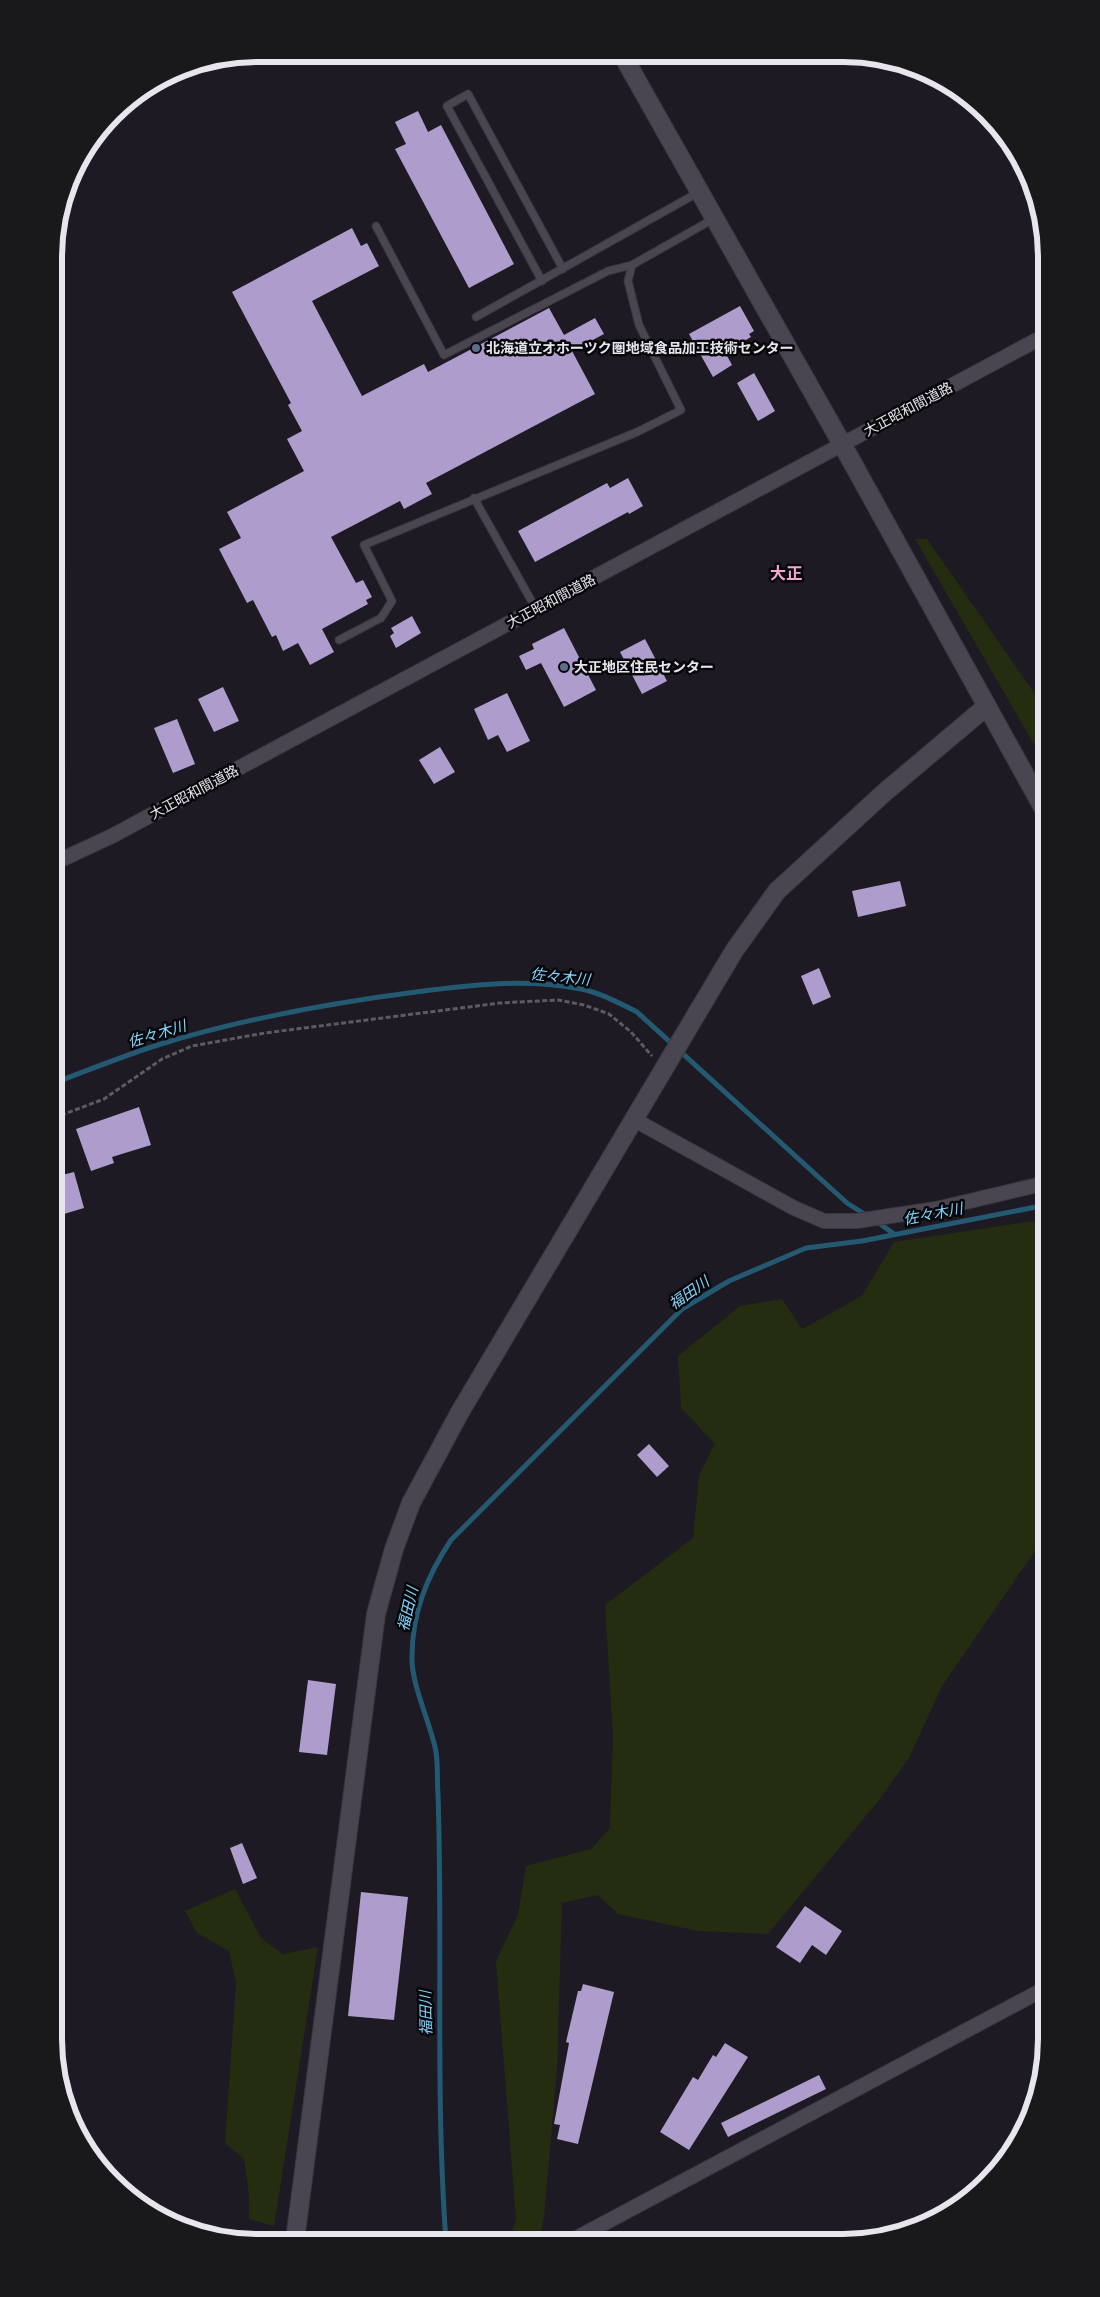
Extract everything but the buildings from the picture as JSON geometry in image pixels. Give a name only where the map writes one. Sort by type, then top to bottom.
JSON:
[{"type":"street","points":[[626,62],[842,444],[1038,798]]},
{"type":"street","name":"大正昭和間道路","points":[[62,859],[112,836],[1038,339]]},
{"type":"street","points":[[296,2234],[376,1614],[394,1550],[411,1503],[460,1412],[682,1036],[734,951],[777,891],[885,792],[987,706]]},
{"type":"street","points":[[633,1119],[794,1208],[824,1221],[857,1221],[884,1218],[936,1209],[1038,1185]]},
{"type":"street","points":[[584,2234],[1038,1992]]},
{"type":"lane","points":[[542,281],[447,106],[468,94],[564,269]]},
{"type":"lane","points":[[476,317],[699,192]]},
{"type":"lane","points":[[376,226],[444,355],[608,271],[632,265],[715,218]]},
{"type":"lane","points":[[339,640],[381,618],[392,601],[364,545],[637,432],[682,410],[639,325],[628,280],[632,265]]},
{"type":"lane","points":[[474,498],[536,609]]},
{"type":"path","points":[[62,1115],[104,1099],[162,1059],[192,1046],[265,1033],[500,1003],[558,1000],[584,1005],[608,1014],[631,1032],[665,1065]]},
{"type":"green space","points":[[915,539],[927,539],[1038,699],[1038,751]]},
{"type":"green space","points":[[1038,1220],[1038,1547],[942,1686],[909,1758],[879,1800],[768,1934],[698,1931],[618,1914],[598,1895],[562,1903],[557,2070],[544,2217],[540,2234],[511,2234],[516,2220],[496,1961],[518,1915],[526,1866],[591,1849],[610,1828],[613,1736],[605,1605],[693,1538],[699,1475],[715,1444],[681,1408],[678,1356],[740,1306],[782,1299],[802,1329],[862,1296],[894,1242]]},
{"type":"green space","points":[[235,1889],[261,1938],[283,1954],[318,1947],[274,2226],[249,2219],[249,2195],[244,2159],[225,2143],[236,1983],[229,1951],[197,1933],[185,1911]]},
{"type":"waterway","name":"佐々木川","points":[[62,1080],[134,1053],[192,1035],[255,1019],[319,1007],[384,996],[477,985],[519,983],[581,989],[603,996],[637,1012],[847,1203],[869,1217]]},
{"type":"waterway","name":"福田川","points":[[446,2234],[441,2129],[437,1762],[436,1752],[418,1692],[412,1657],[418,1610],[428,1581],[442,1554],[451,1540],[682,1309],[729,1281],[806,1248],[862,1241],[1038,1207]]},
{"type":"waterway","name":"佐々木川","points":[[876,1221],[894,1234]]},
{"type":"place","name":"北海道立オホーツク圏地域食品加工技術センター","points":[[476,348]]},
{"type":"place","name":"大正地区住民センター","points":[[564,667]]},
{"type":"district","name":"大正","points":[[786,573]]}]
